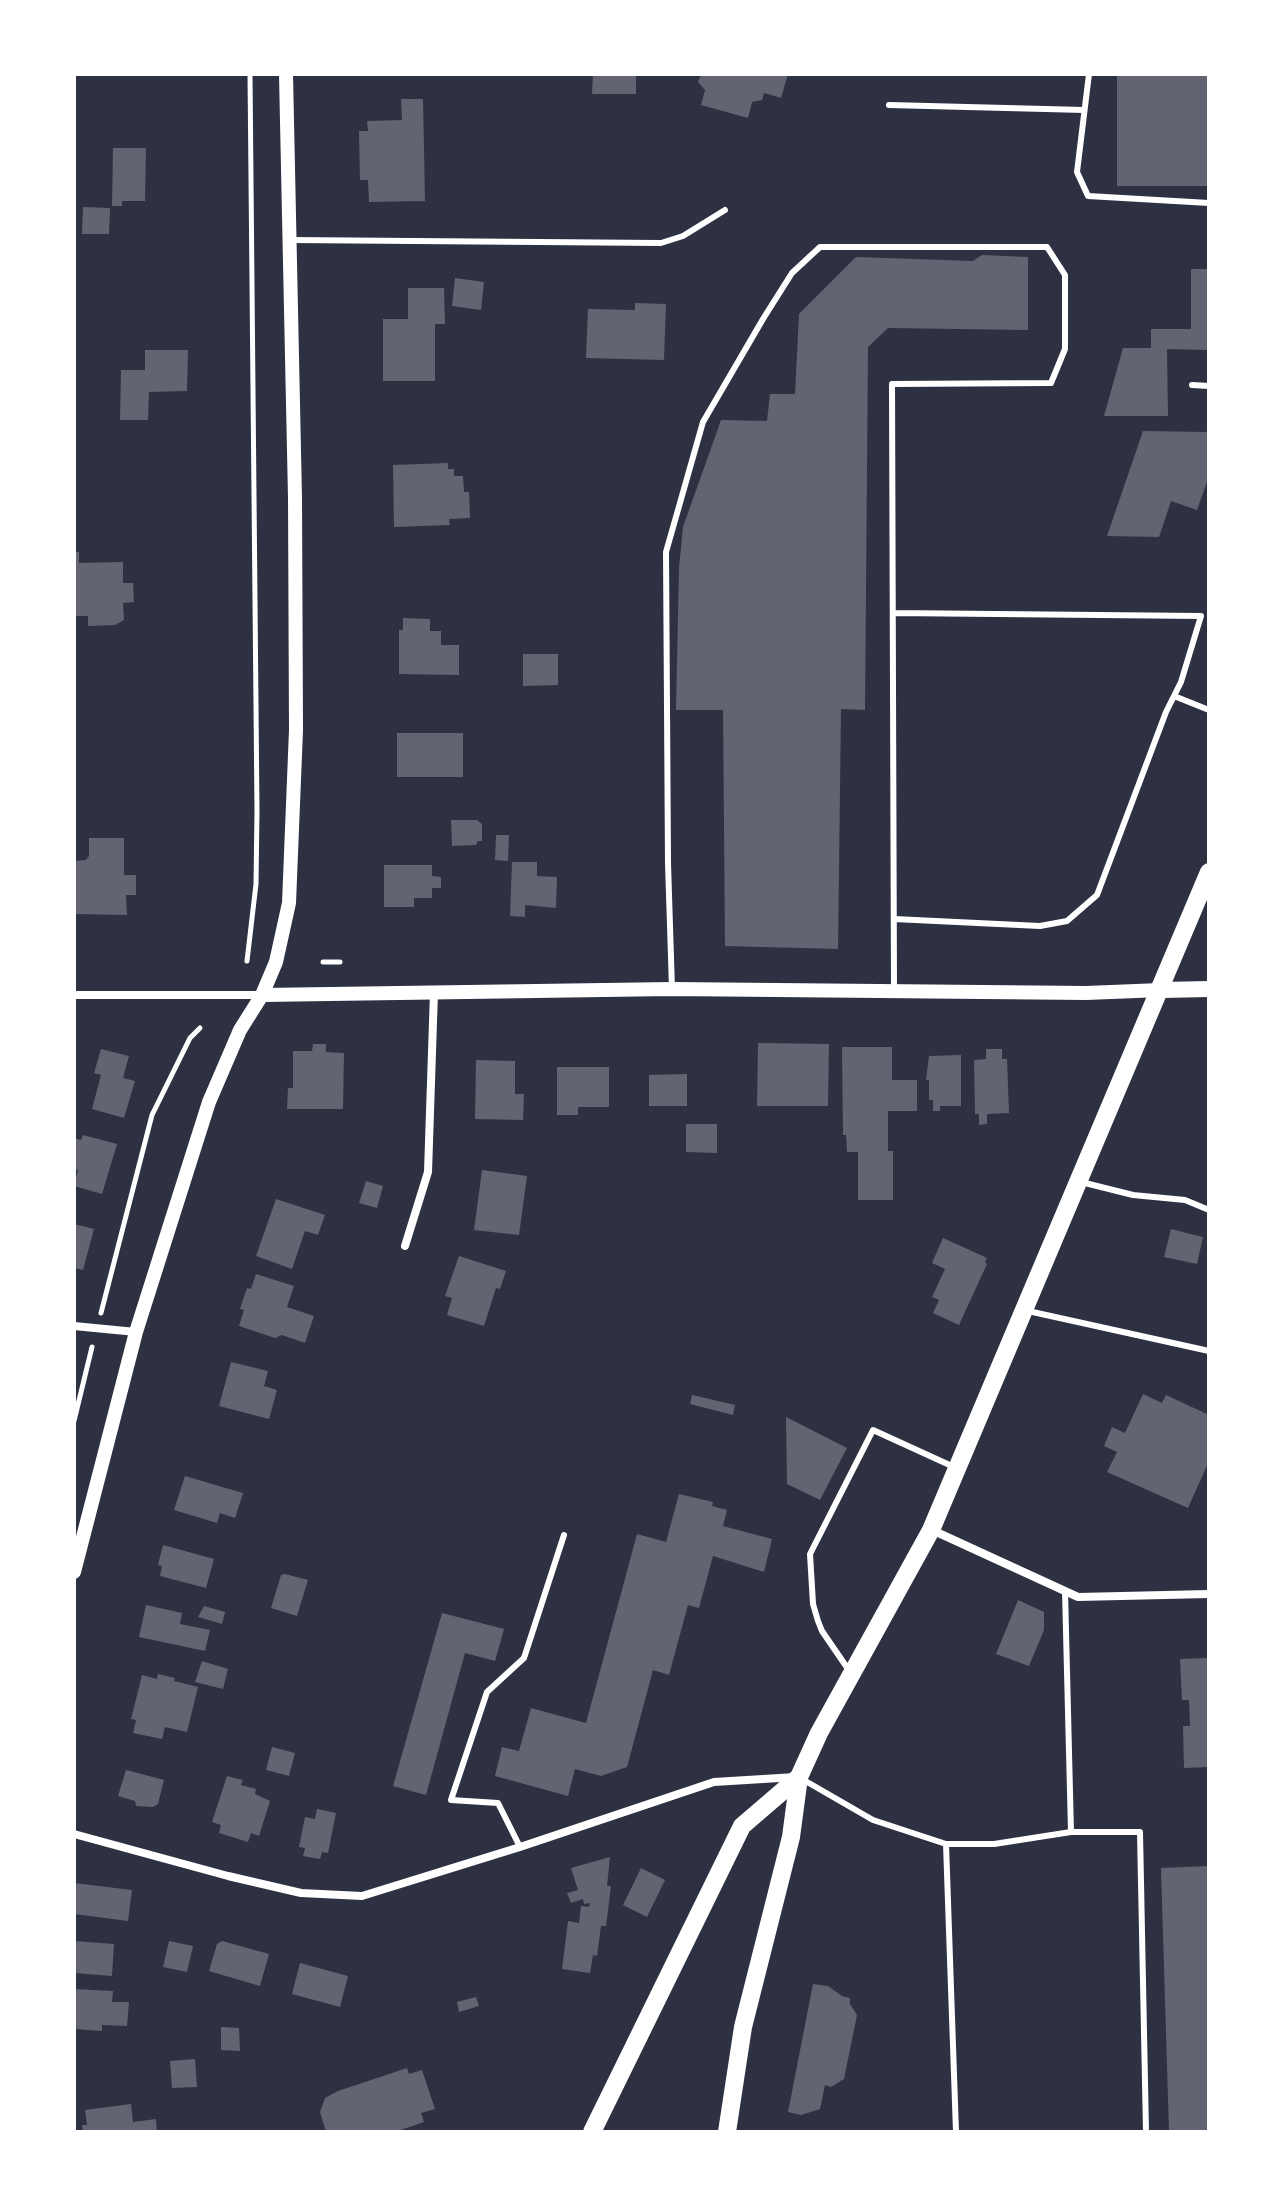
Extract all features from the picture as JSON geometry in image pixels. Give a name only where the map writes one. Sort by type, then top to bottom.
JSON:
[{"type":"main road","points":[[727,2132],[743,2027],[791,1837],[799,1777],[931,1530],[1209,872]]},
{"type":"main road","points":[[1161,990],[1209,989]]},
{"type":"main road","points":[[592,2132],[742,1826],[799,1777]]},
{"type":"street","points":[[74,1572],[136,1332],[209,1102],[240,1030],[262,995],[276,962],[289,903],[296,730],[286,74]]},
{"type":"street","points":[[74,995],[672,989],[1086,993],[1161,990]]},
{"type":"street","points":[[405,1246],[428,1172],[434,991]]},
{"type":"street","points":[[74,1326],[136,1332]]},
{"type":"street","points":[[931,1530],[1078,1597],[1209,1594]]},
{"type":"street","points":[[74,1834],[301,1893],[362,1896],[714,1782],[799,1777]]},
{"type":"lane","points":[[1089,74],[1077,172],[1088,196],[1209,203]]},
{"type":"lane","points":[[889,105],[1084,110]]},
{"type":"lane","points":[[290,240],[661,243],[683,236],[725,210]]},
{"type":"lane","points":[[672,989],[666,552],[703,422],[792,273],[820,247],[1047,247],[1065,275],[1065,349],[1051,383],[892,384],[894,990]]},
{"type":"lane","points":[[1192,385],[1209,386]]},
{"type":"lane","points":[[893,613],[1201,616],[1174,696],[1097,895],[1067,921],[1040,926],[894,919]]},
{"type":"lane","points":[[1174,696],[1209,710]]},
{"type":"lane","points":[[1080,1182],[1133,1195],[1185,1200],[1209,1210]]},
{"type":"lane","points":[[1025,1310],[1209,1351]]},
{"type":"lane","points":[[852,1674],[818,1621],[813,1604],[810,1554],[873,1430],[958,1468]]},
{"type":"lane","points":[[520,1847],[498,1803],[451,1800],[487,1692],[524,1658],[564,1535]]},
{"type":"lane","points":[[1065,1591],[1071,1832]]},
{"type":"lane","points":[[799,1777],[873,1820],[946,1844],[994,1844],[1071,1832],[1140,1832],[1146,2132]]},
{"type":"lane","points":[[946,1844],[956,2132]]},
{"type":"path","points":[[247,961],[256,884],[257,811],[250,74]]},
{"type":"path","points":[[323,962],[340,962]]},
{"type":"path","points":[[101,1313],[152,1115],[190,1038],[200,1028]]},
{"type":"path","points":[[74,1421],[92,1347]]},
{"type":"building","points":[[593,74],[636,74],[636,94],[592,94]]},
{"type":"building","points":[[701,74],[788,74],[781,98],[764,93],[762,100],[752,102],[748,118],[701,105],[705,90],[698,82]]},
{"type":"building","points":[[1117,74],[1209,74],[1209,186],[1117,186]]},
{"type":"building","points":[[401,99],[423,99],[425,201],[369,202],[368,180],[360,180],[359,131],[368,131],[367,121],[402,120]]},
{"type":"building","points":[[113,148],[146,148],[145,201],[122,201],[122,206],[112,206]]},
{"type":"building","points":[[83,207],[110,208],[109,234],[82,234]]},
{"type":"building","points":[[982,255],[1028,257],[1028,330],[888,328],[868,347],[865,710],[841,709],[838,949],[725,946],[723,710],[676,710],[679,568],[683,527],[721,420],[767,421],[770,394],[795,394],[799,314],[856,257],[973,261]]},
{"type":"building","points":[[1191,269],[1209,269],[1209,350],[1167,349],[1168,416],[1104,416],[1123,348],[1151,348],[1151,329],[1191,329]]},
{"type":"building","points":[[455,278],[484,282],[481,310],[452,306]]},
{"type":"building","points":[[408,288],[444,288],[445,324],[435,324],[435,381],[383,381],[383,319],[408,319]]},
{"type":"building","points":[[635,303],[666,304],[664,360],[586,358],[588,309],[635,310]]},
{"type":"building","points":[[145,350],[188,350],[187,391],[149,392],[148,420],[120,420],[121,370],[145,370]]},
{"type":"building","points":[[1143,431],[1209,432],[1209,476],[1197,510],[1171,501],[1159,537],[1107,536]]},
{"type":"building","points":[[448,463],[448,469],[454,469],[454,476],[463,476],[464,492],[469,492],[470,518],[449,519],[450,525],[394,527],[393,465]]},
{"type":"building","points":[[74,552],[79,552],[79,563],[123,562],[123,583],[133,583],[134,602],[123,603],[124,620],[115,625],[88,626],[88,616],[74,616]]},
{"type":"building","points":[[403,618],[430,619],[430,631],[441,631],[441,645],[459,645],[459,675],[399,674],[399,630],[403,630]]},
{"type":"building","points":[[523,654],[558,654],[558,685],[523,686]]},
{"type":"building","points":[[397,733],[463,733],[463,777],[397,777]]},
{"type":"building","points":[[451,820],[477,820],[482,824],[482,841],[476,845],[452,846]]},
{"type":"building","points":[[496,835],[509,835],[508,861],[495,860]]},
{"type":"building","points":[[89,838],[124,838],[124,875],[136,875],[136,895],[126,895],[127,915],[74,914],[74,861],[86,860],[89,856]]},
{"type":"building","points":[[512,862],[537,862],[537,876],[557,877],[556,908],[525,905],[525,917],[510,916]]},
{"type":"building","points":[[384,865],[432,865],[432,876],[441,877],[441,888],[432,888],[432,898],[414,898],[414,907],[384,907]]},
{"type":"building","points":[[758,1043],[829,1044],[828,1106],[757,1106]]},
{"type":"building","points":[[313,1044],[326,1044],[326,1052],[344,1053],[343,1109],[287,1109],[288,1088],[293,1088],[293,1051],[312,1051]]},
{"type":"building","points":[[842,1047],[892,1047],[892,1080],[917,1080],[917,1111],[888,1111],[888,1151],[893,1151],[893,1200],[858,1200],[858,1152],[847,1152],[846,1135],[843,1135]]},
{"type":"building","points":[[101,1049],[129,1056],[123,1078],[135,1081],[124,1118],[92,1109],[101,1075],[94,1073]]},
{"type":"building","points":[[986,1049],[1002,1049],[1002,1059],[1007,1059],[1009,1113],[987,1114],[987,1124],[979,1125],[979,1114],[975,1114],[974,1060],[986,1059]]},
{"type":"building","points":[[961,1055],[961,1106],[940,1106],[940,1111],[933,1111],[933,1100],[929,1100],[929,1080],[926,1080],[929,1056]]},
{"type":"building","points":[[476,1060],[515,1061],[515,1094],[524,1094],[523,1120],[475,1119]]},
{"type":"building","points":[[557,1067],[609,1067],[609,1107],[578,1107],[578,1115],[557,1115]]},
{"type":"building","points":[[687,1074],[687,1106],[649,1106],[649,1075]]},
{"type":"building","points":[[686,1124],[717,1124],[717,1153],[686,1152]]},
{"type":"building","points":[[83,1135],[117,1144],[102,1194],[74,1186],[78,1170],[74,1169],[74,1138],[81,1140]]},
{"type":"building","points":[[482,1170],[527,1176],[519,1235],[474,1230]]},
{"type":"building","points":[[366,1181],[383,1186],[377,1208],[359,1203]]},
{"type":"building","points":[[276,1199],[325,1215],[318,1235],[305,1231],[292,1269],[256,1256]]},
{"type":"building","points":[[74,1224],[94,1229],[83,1270],[74,1268]]},
{"type":"building","points":[[1171,1229],[1203,1237],[1197,1264],[1164,1257]]},
{"type":"building","points":[[943,1238],[987,1258],[959,1325],[933,1313],[939,1300],[932,1297],[945,1269],[932,1263]]},
{"type":"building","points":[[459,1256],[506,1271],[500,1289],[496,1288],[484,1326],[447,1315],[452,1298],[445,1296]]},
{"type":"building","points":[[256,1274],[294,1286],[287,1307],[314,1316],[305,1343],[282,1335],[275,1338],[239,1326],[244,1310],[240,1309]]},
{"type":"building","points":[[231,1362],[268,1371],[264,1386],[277,1390],[269,1419],[219,1406]]},
{"type":"building","points":[[1143,1394],[1162,1403],[1166,1395],[1209,1415],[1209,1461],[1188,1508],[1107,1472],[1117,1452],[1104,1446],[1112,1427],[1125,1433]]},
{"type":"building","points":[[692,1395],[735,1405],[733,1415],[690,1404]]},
{"type":"building","points":[[786,1417],[847,1448],[820,1500],[787,1484]]},
{"type":"building","points":[[185,1476],[243,1493],[235,1518],[220,1513],[217,1523],[174,1510]]},
{"type":"building","points":[[679,1494],[713,1502],[712,1506],[727,1510],[723,1526],[772,1539],[764,1572],[713,1556],[699,1608],[688,1605],[669,1675],[653,1670],[627,1767],[601,1776],[575,1769],[568,1796],[495,1776],[502,1747],[519,1751],[531,1708],[586,1723],[637,1534],[666,1542]]},
{"type":"building","points":[[163,1545],[214,1559],[206,1588],[160,1576],[162,1566],[158,1565]]},
{"type":"building","points":[[281,1575],[308,1580],[297,1616],[271,1608]]},
{"type":"building","points":[[1018,1600],[1044,1612],[1044,1630],[1029,1666],[996,1654]]},
{"type":"building","points":[[146,1605],[182,1613],[180,1624],[210,1630],[205,1651],[139,1637]]},
{"type":"building","points":[[204,1606],[225,1612],[222,1624],[198,1617]]},
{"type":"building","points":[[442,1613],[504,1629],[495,1661],[465,1653],[426,1795],[393,1786]]},
{"type":"building","points":[[1209,1658],[1209,1767],[1184,1768],[1183,1726],[1190,1726],[1189,1700],[1182,1700],[1180,1659]]},
{"type":"building","points":[[202,1661],[228,1669],[223,1689],[195,1682]]},
{"type":"building","points":[[158,1674],[198,1687],[187,1732],[165,1727],[162,1739],[133,1733],[136,1720],[131,1719],[142,1675],[157,1679]]},
{"type":"building","points":[[272,1747],[295,1753],[289,1776],[266,1770]]},
{"type":"building","points":[[126,1770],[164,1780],[158,1804],[153,1807],[136,1806],[135,1801],[118,1796]]},
{"type":"building","points":[[227,1776],[243,1780],[241,1785],[256,1789],[255,1794],[270,1801],[259,1836],[251,1833],[248,1842],[219,1833],[221,1825],[212,1822]]},
{"type":"building","points":[[317,1809],[336,1813],[328,1853],[322,1852],[320,1859],[303,1856],[305,1848],[299,1847],[305,1817],[315,1819]]},
{"type":"building","points":[[610,1857],[607,1886],[611,1886],[606,1926],[601,1926],[597,1956],[593,1955],[590,1973],[562,1969],[568,1921],[579,1923],[581,1906],[589,1907],[590,1903],[584,1904],[583,1899],[571,1903],[567,1893],[578,1890],[571,1868]]},
{"type":"building","points":[[1209,1866],[1209,2132],[1169,2132],[1161,1868]]},
{"type":"building","points":[[641,1868],[665,1880],[647,1917],[623,1905]]},
{"type":"building","points":[[74,1883],[132,1890],[128,1921],[74,1914]]},
{"type":"building","points":[[74,1941],[114,1944],[112,1976],[74,1973]]},
{"type":"building","points":[[169,1941],[193,1946],[187,1972],[163,1967]]},
{"type":"building","points":[[222,1941],[269,1954],[260,1986],[209,1971],[217,1944]]},
{"type":"building","points":[[300,1963],[348,1976],[340,2007],[292,1994]]},
{"type":"building","points":[[813,1984],[828,1986],[850,1998],[857,2015],[844,2079],[831,2087],[825,2085],[820,2109],[801,2115],[788,2112]]},
{"type":"building","points":[[74,1989],[113,1991],[112,2002],[129,2002],[127,2026],[102,2025],[102,2031],[74,2029]]},
{"type":"building","points":[[476,1997],[479,2006],[459,2012],[457,2002]]},
{"type":"building","points":[[221,2027],[239,2028],[240,2051],[221,2050]]},
{"type":"building","points":[[195,2059],[197,2087],[172,2088],[170,2061]]},
{"type":"building","points":[[407,2068],[409,2074],[422,2070],[435,2109],[421,2113],[424,2122],[395,2132],[326,2132],[320,2112],[325,2098]]},
{"type":"building","points":[[131,2104],[133,2122],[156,2119],[157,2132],[83,2132],[82,2125],[87,2125],[85,2110]]}]
